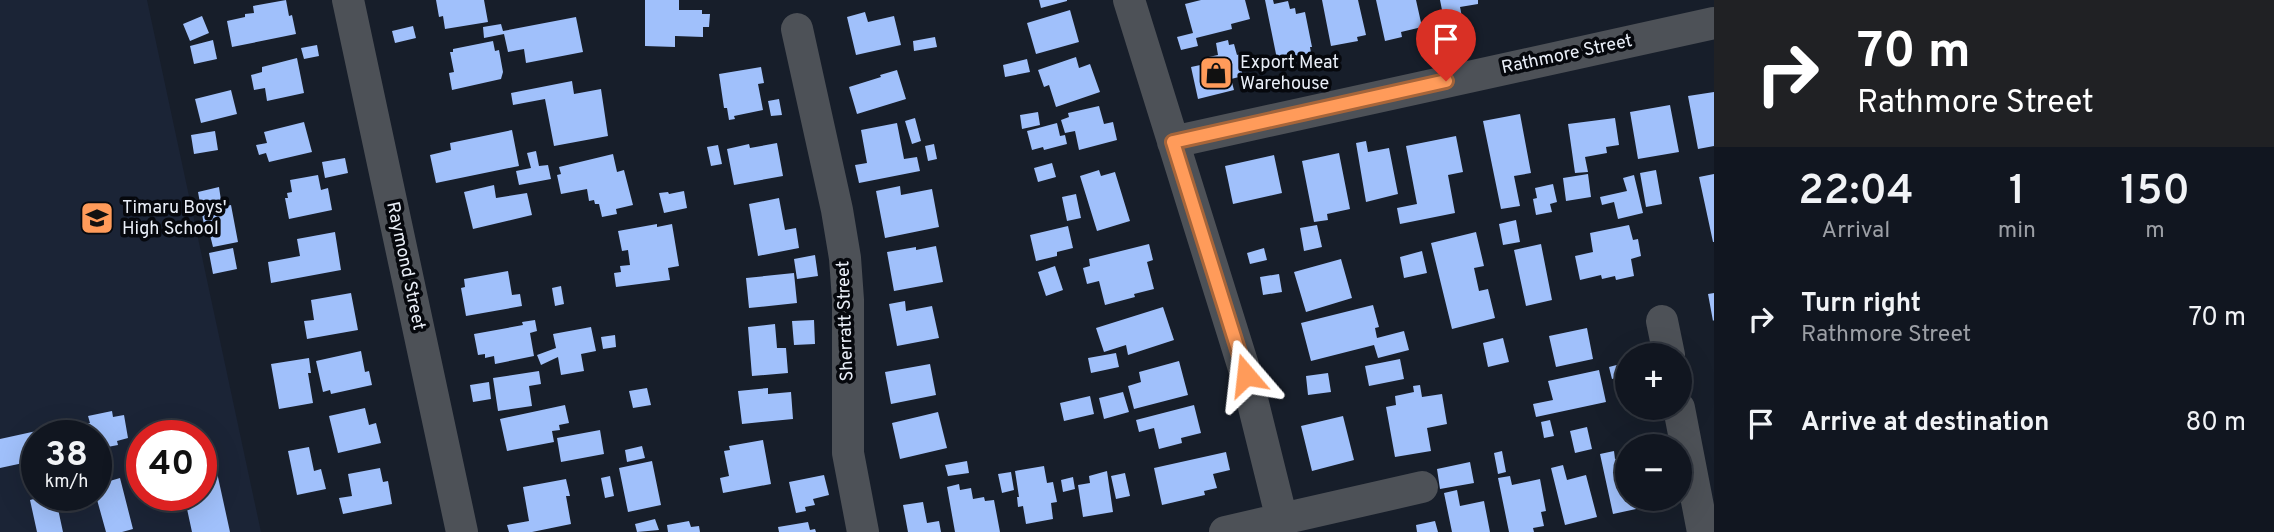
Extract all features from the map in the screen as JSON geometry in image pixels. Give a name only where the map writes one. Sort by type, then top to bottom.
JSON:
[{"type":"street","name":"Raymond Street","points":[[348,0],[462,532]]},
{"type":"street","points":[[1129,0],[1246,375],[1284,526]]},
{"type":"street","name":"Rathmore Street","points":[[1173,142],[1714,23]]},
{"type":"street","name":"Sherratt Street","points":[[797,29],[845,258],[848,300],[848,453],[863,532]]},
{"type":"street","points":[[1662,321],[1667,343]]},
{"type":"street","points":[[1681,420],[1703,532]]},
{"type":"street","points":[[1225,532],[1284,526],[1422,487]]},
{"type":"shaded area","name":"Timaru Boys' High School","points":[[0,0],[147,0],[261,532],[0,532]]},
{"type":"building","points":[[286,0],[296,34],[232,47],[227,21],[254,13],[253,6]]},
{"type":"building","points":[[436,0],[484,0],[488,22],[445,29],[443,16],[439,17]]},
{"type":"building","points":[[645,0],[679,0],[679,10],[702,10],[702,14],[710,14],[709,27],[703,27],[703,37],[675,36],[675,47],[645,46]]},
{"type":"building","points":[[1039,0],[1067,0],[1067,1],[1041,8]]},
{"type":"building","points":[[1201,0],[1245,0],[1250,19],[1231,24],[1232,29],[1196,38],[1198,46],[1181,50],[1177,37],[1193,33],[1185,4]]},
{"type":"building","points":[[1265,0],[1273,0],[1274,4],[1288,1],[1290,9],[1295,8],[1296,14],[1305,12],[1311,53],[1277,59]]},
{"type":"building","points":[[1322,0],[1358,0],[1366,35],[1357,37],[1358,41],[1331,46]]},
{"type":"building","points":[[1376,0],[1416,0],[1422,27],[1401,32],[1402,37],[1385,41]]},
{"type":"building","points":[[1440,0],[1478,0],[1478,4],[1460,7],[1462,17],[1444,20]]},
{"type":"building","points":[[1070,10],[1079,42],[1036,54],[1027,23]]},
{"type":"building","points":[[865,12],[868,22],[894,16],[901,45],[856,55],[847,17]]},
{"type":"building","points":[[202,16],[209,33],[190,41],[183,24]]},
{"type":"building","points":[[576,17],[583,52],[526,63],[524,49],[508,52],[504,34],[484,38],[483,27],[501,24],[503,31]]},
{"type":"building","points":[[413,26],[416,38],[395,43],[392,31]]},
{"type":"building","points":[[935,37],[937,47],[914,51],[913,41]]},
{"type":"building","points":[[213,40],[217,59],[194,64],[190,46]]},
{"type":"building","points":[[1228,40],[1229,45],[1234,44],[1237,55],[1243,53],[1247,67],[1241,68],[1243,76],[1231,79],[1234,90],[1198,99],[1191,67],[1205,64],[1204,58],[1218,55],[1216,43]]},
{"type":"building","points":[[493,41],[495,51],[499,50],[503,72],[501,79],[452,90],[449,73],[454,72],[450,52],[453,52],[453,49]]},
{"type":"building","points":[[317,45],[319,56],[304,59],[301,48]]},
{"type":"building","points":[[1076,57],[1079,68],[1090,64],[1100,92],[1056,107],[1049,85],[1044,87],[1038,70]]},
{"type":"building","points":[[297,58],[304,93],[267,101],[265,88],[254,90],[251,75],[262,72],[262,67]]},
{"type":"building","points":[[1027,59],[1030,72],[1005,77],[1003,65]]},
{"type":"building","points":[[761,67],[764,83],[758,84],[763,110],[734,116],[735,119],[729,120],[727,108],[724,108],[719,74]]},
{"type":"building","points":[[897,70],[906,99],[857,114],[849,87]]},
{"type":"building","points":[[572,81],[574,94],[601,89],[608,136],[554,146],[545,99],[513,105],[511,93]]},
{"type":"building","points":[[231,90],[237,114],[201,123],[195,99]]},
{"type":"building","points":[[1714,92],[1714,146],[1698,149],[1688,96]]},
{"type":"building","points":[[779,99],[782,115],[771,116],[768,101]]},
{"type":"building","points":[[1670,105],[1679,152],[1638,159],[1630,112]]},
{"type":"building","points":[[1099,106],[1104,124],[1113,122],[1117,140],[1079,150],[1075,131],[1065,133],[1061,120],[1069,117],[1068,113]]},
{"type":"building","points":[[1038,112],[1040,125],[1022,129],[1020,115]]},
{"type":"building","points":[[1520,114],[1531,173],[1514,176],[1520,206],[1501,209],[1483,121]]},
{"type":"building","points":[[915,118],[921,141],[912,144],[905,121]]},
{"type":"building","points":[[1615,118],[1619,145],[1606,147],[1607,153],[1585,157],[1588,172],[1575,173],[1568,124]]},
{"type":"building","points":[[304,122],[312,152],[269,162],[266,153],[259,155],[256,145],[267,143],[264,132]]},
{"type":"building","points":[[897,123],[904,159],[917,157],[920,171],[859,183],[855,165],[867,163],[861,130]]},
{"type":"building","points":[[1057,123],[1060,136],[1065,135],[1067,144],[1032,150],[1027,131]]},
{"type":"building","points":[[512,130],[519,166],[436,183],[430,155],[451,150],[450,143]]},
{"type":"building","points":[[215,131],[218,150],[194,154],[191,135]]},
{"type":"building","points":[[1456,136],[1463,172],[1448,175],[1455,213],[1400,224],[1397,208],[1417,204],[1406,146]]},
{"type":"building","points":[[1366,141],[1368,152],[1389,148],[1398,194],[1366,202],[1356,143]]},
{"type":"building","points":[[777,143],[783,176],[734,185],[727,149],[749,144],[750,148]]},
{"type":"building","points":[[934,144],[937,159],[928,161],[925,146]]},
{"type":"building","points":[[718,145],[722,164],[711,166],[707,147]]},
{"type":"building","points":[[536,151],[539,166],[548,165],[551,179],[519,185],[516,171],[531,168],[527,153]]},
{"type":"building","points":[[1339,153],[1350,209],[1327,214],[1328,220],[1314,222],[1302,161]]},
{"type":"building","points":[[613,154],[617,172],[624,170],[633,205],[616,209],[617,214],[602,217],[599,204],[595,204],[594,200],[589,201],[587,189],[561,194],[557,175],[561,174],[559,167]]},
{"type":"building","points":[[1274,155],[1282,193],[1233,204],[1225,166]]},
{"type":"building","points":[[345,158],[348,173],[325,178],[322,162]]},
{"type":"building","points":[[1052,163],[1056,177],[1038,182],[1034,168]]},
{"type":"building","points":[[1099,170],[1101,176],[1115,172],[1130,221],[1097,231],[1080,176]]},
{"type":"building","points":[[1656,170],[1662,204],[1646,207],[1640,173]]},
{"type":"building","points":[[1588,174],[1591,197],[1566,201],[1563,178]]},
{"type":"building","points":[[1714,174],[1714,242],[1713,242],[1699,177]]},
{"type":"building","points":[[318,175],[321,190],[328,188],[332,210],[289,219],[285,198],[288,198],[287,193],[292,192],[290,180]]},
{"type":"building","points":[[1634,175],[1643,213],[1618,219],[1614,202],[1602,205],[1600,197],[1627,191],[1623,178]]},
{"type":"building","points":[[1553,184],[1557,202],[1550,204],[1552,212],[1536,215],[1533,199],[1537,198],[1535,188]]},
{"type":"building","points":[[494,185],[496,198],[527,193],[532,215],[473,229],[464,192]]},
{"type":"building","points":[[900,186],[901,195],[932,189],[939,227],[885,238],[876,191]]},
{"type":"building","points":[[219,187],[222,207],[231,205],[238,242],[213,247],[210,235],[206,236],[198,192]]},
{"type":"building","points":[[684,191],[687,208],[664,213],[659,193]]},
{"type":"building","points":[[1076,194],[1081,218],[1067,221],[1062,197]]},
{"type":"building","points":[[779,198],[785,230],[796,228],[799,248],[758,256],[749,204]]},
{"type":"building","points":[[1516,220],[1520,242],[1503,245],[1499,224]]},
{"type":"building","points":[[657,224],[657,227],[672,224],[679,266],[668,268],[670,280],[616,287],[614,273],[621,272],[620,266],[630,265],[628,250],[622,251],[618,231]]},
{"type":"building","points":[[1317,225],[1322,247],[1304,251],[1300,228]]},
{"type":"building","points":[[1629,225],[1633,240],[1638,239],[1641,256],[1631,259],[1634,276],[1616,280],[1615,276],[1602,279],[1601,275],[1580,280],[1575,256],[1593,252],[1590,233]]},
{"type":"building","points":[[1068,226],[1073,248],[1057,252],[1057,256],[1036,261],[1030,235]]},
{"type":"building","points":[[335,232],[341,270],[271,283],[268,262],[300,256],[297,239]]},
{"type":"building","points":[[1476,232],[1484,266],[1474,268],[1479,291],[1488,289],[1495,318],[1452,329],[1431,243]]},
{"type":"building","points":[[1149,244],[1153,260],[1147,262],[1154,289],[1105,305],[1099,281],[1087,284],[1083,268],[1090,266],[1089,259]]},
{"type":"building","points":[[1541,244],[1552,300],[1526,306],[1514,250]]},
{"type":"building","points":[[936,246],[943,282],[894,291],[887,252]]},
{"type":"building","points":[[233,248],[237,269],[213,274],[209,253]]},
{"type":"building","points":[[1264,248],[1267,260],[1250,264],[1247,253]]},
{"type":"building","points":[[1422,251],[1427,273],[1404,278],[1400,257]]},
{"type":"building","points":[[815,255],[818,276],[797,279],[794,259]]},
{"type":"building","points":[[1341,259],[1352,298],[1306,312],[1294,272]]},
{"type":"building","points":[[1055,266],[1063,290],[1046,296],[1038,272]]},
{"type":"building","points":[[508,271],[512,295],[520,294],[522,306],[466,316],[461,288],[465,287],[464,279]]},
{"type":"building","points":[[794,273],[797,303],[749,308],[746,278]]},
{"type":"building","points":[[1279,274],[1282,292],[1263,295],[1260,277]]},
{"type":"building","points":[[561,286],[564,304],[555,306],[552,288]]},
{"type":"building","points":[[351,293],[358,330],[307,339],[304,321],[314,320],[311,300]]},
{"type":"building","points":[[1714,293],[1714,320],[1713,321],[1708,294]]},
{"type":"building","points":[[905,301],[906,311],[932,306],[939,338],[897,346],[889,304]]},
{"type":"building","points":[[1373,305],[1379,327],[1375,328],[1377,338],[1404,331],[1409,350],[1378,358],[1374,345],[1311,361],[1301,323]]},
{"type":"building","points":[[1163,307],[1174,340],[1128,355],[1126,345],[1104,352],[1096,328]]},
{"type":"building","points":[[535,320],[537,331],[530,333],[534,356],[495,364],[494,356],[485,358],[485,354],[478,355],[474,334],[523,325],[522,322]]},
{"type":"building","points":[[814,320],[815,344],[794,345],[792,321]]},
{"type":"building","points":[[775,324],[777,348],[786,348],[788,373],[752,376],[748,327]]},
{"type":"building","points":[[591,327],[596,351],[581,354],[584,371],[561,375],[558,357],[541,365],[537,355],[556,348],[553,334]]},
{"type":"building","points":[[1587,328],[1593,359],[1556,367],[1549,336]]},
{"type":"building","points":[[615,335],[616,347],[603,349],[601,337]]},
{"type":"building","points":[[1503,338],[1509,362],[1488,367],[1483,343]]},
{"type":"building","points":[[361,351],[365,372],[369,371],[372,385],[331,394],[330,390],[323,392],[316,361]]},
{"type":"building","points":[[1116,353],[1119,367],[1091,373],[1088,358]]},
{"type":"building","points":[[309,358],[311,373],[308,373],[313,403],[279,409],[271,364]]},
{"type":"building","points":[[1400,359],[1404,379],[1369,386],[1365,366]]},
{"type":"building","points":[[1179,361],[1188,395],[1134,409],[1128,386],[1141,382],[1139,372]]},
{"type":"building","points":[[930,364],[936,395],[891,404],[885,372]]},
{"type":"building","points":[[1615,365],[1615,378],[1612,379],[1609,367]]},
{"type":"building","points":[[1599,370],[1606,402],[1536,417],[1533,404],[1553,400],[1548,381]]},
{"type":"building","points":[[539,371],[541,384],[529,386],[532,406],[498,411],[493,378]]},
{"type":"building","points":[[1328,373],[1331,392],[1308,395],[1306,376]]},
{"type":"building","points":[[489,382],[491,399],[473,402],[470,385]]},
{"type":"building","points":[[1420,385],[1422,397],[1442,394],[1447,424],[1427,428],[1431,451],[1395,457],[1386,407],[1396,405],[1395,396],[1414,392],[1413,386]]},
{"type":"building","points":[[647,388],[651,405],[633,408],[629,391]]},
{"type":"building","points":[[768,388],[768,394],[791,392],[793,419],[742,424],[738,391]]},
{"type":"building","points":[[1123,392],[1129,412],[1104,419],[1099,398]]},
{"type":"building","points":[[1090,396],[1094,414],[1064,421],[1060,403]]},
{"type":"building","points":[[565,405],[569,423],[559,425],[560,430],[552,431],[554,442],[507,451],[500,419]]},
{"type":"building","points":[[1194,405],[1201,433],[1181,438],[1182,443],[1159,449],[1154,428],[1139,432],[1136,420]]},
{"type":"building","points":[[365,408],[369,425],[376,423],[381,443],[338,453],[329,416]]},
{"type":"building","points":[[112,411],[113,417],[124,415],[126,439],[117,441],[118,445],[112,446],[112,420],[89,420],[88,416]]},
{"type":"building","points":[[938,412],[947,448],[900,459],[892,423]]},
{"type":"building","points":[[1343,416],[1354,460],[1312,471],[1301,426]]},
{"type":"building","points":[[1550,420],[1554,436],[1544,438],[1541,422]]},
{"type":"building","points":[[1587,427],[1592,449],[1575,453],[1570,431]]},
{"type":"building","points":[[600,430],[604,454],[561,462],[557,438]]},
{"type":"building","points":[[21,434],[21,463],[0,468],[0,439]]},
{"type":"building","points":[[763,440],[771,484],[723,493],[720,478],[729,476],[724,451],[730,450],[729,446]]},
{"type":"building","points":[[642,446],[645,458],[627,462],[625,450]]},
{"type":"building","points":[[309,447],[314,471],[321,469],[326,489],[297,495],[288,451]]},
{"type":"building","points":[[1502,451],[1506,472],[1498,474],[1494,453]]},
{"type":"building","points":[[1614,451],[1615,511],[1627,511],[1613,514],[1600,454]]},
{"type":"building","points":[[1226,452],[1230,470],[1213,474],[1217,488],[1204,491],[1205,495],[1162,505],[1154,468]]},
{"type":"building","points":[[652,461],[661,505],[628,512],[619,468]]},
{"type":"building","points":[[967,461],[969,473],[948,476],[945,465]]},
{"type":"building","points":[[1470,462],[1474,483],[1440,489],[1437,469]]},
{"type":"building","points":[[1563,465],[1567,480],[1586,475],[1597,517],[1565,525],[1551,468]]},
{"type":"building","points":[[1044,466],[1047,483],[1053,482],[1057,502],[1051,503],[1053,519],[1026,524],[1023,506],[1018,507],[1015,471]]},
{"type":"building","points":[[380,468],[383,482],[388,481],[392,504],[343,514],[339,498],[352,496],[348,474]]},
{"type":"building","points":[[1107,471],[1113,512],[1083,517],[1078,485],[1090,483],[1089,476]]},
{"type":"building","points":[[1011,472],[1014,490],[1002,493],[998,474]]},
{"type":"building","points":[[217,473],[230,532],[192,532],[187,511],[217,511]]},
{"type":"building","points":[[1125,473],[1130,496],[1116,499],[1111,476]]},
{"type":"building","points":[[824,475],[829,495],[813,499],[815,505],[796,513],[789,482]]},
{"type":"building","points":[[610,476],[614,496],[605,498],[601,478]]},
{"type":"building","points":[[1510,476],[1512,485],[1540,479],[1546,511],[1541,512],[1544,526],[1533,528],[1534,532],[1509,532],[1498,478]]},
{"type":"building","points":[[1073,477],[1075,489],[1063,492],[1061,480]]},
{"type":"building","points":[[120,478],[126,511],[128,511],[133,529],[106,532],[100,511],[112,511],[112,480]]},
{"type":"building","points":[[566,479],[571,524],[532,532],[509,532],[507,525],[529,521],[523,487]]},
{"type":"building","points":[[959,484],[960,490],[971,488],[973,499],[984,497],[985,501],[994,500],[1000,532],[955,532],[947,487]]},
{"type":"building","points":[[1457,490],[1460,506],[1484,501],[1490,532],[1452,532],[1444,493]]},
{"type":"building","points":[[923,502],[927,523],[939,521],[941,532],[908,532],[903,505]]},
{"type":"building","points":[[32,511],[58,511],[63,532],[37,532]]},
{"type":"building","points":[[655,519],[659,530],[637,532],[635,524]]},
{"type":"building","points":[[689,521],[691,527],[699,526],[700,532],[668,532],[667,525]]},
{"type":"building","points":[[1435,521],[1438,532],[1417,532],[1416,525]]},
{"type":"building","points":[[808,522],[810,530],[815,529],[816,532],[779,532],[778,527]]},
{"type":"place","name":"Export Meat Warehouse","points":[[1216,73]]},
{"type":"place","name":"Timaru Boys' High School","points":[[97,218]]},
{"type":"route","points":[[1246,375],[1173,142],[1446,81]]}]
